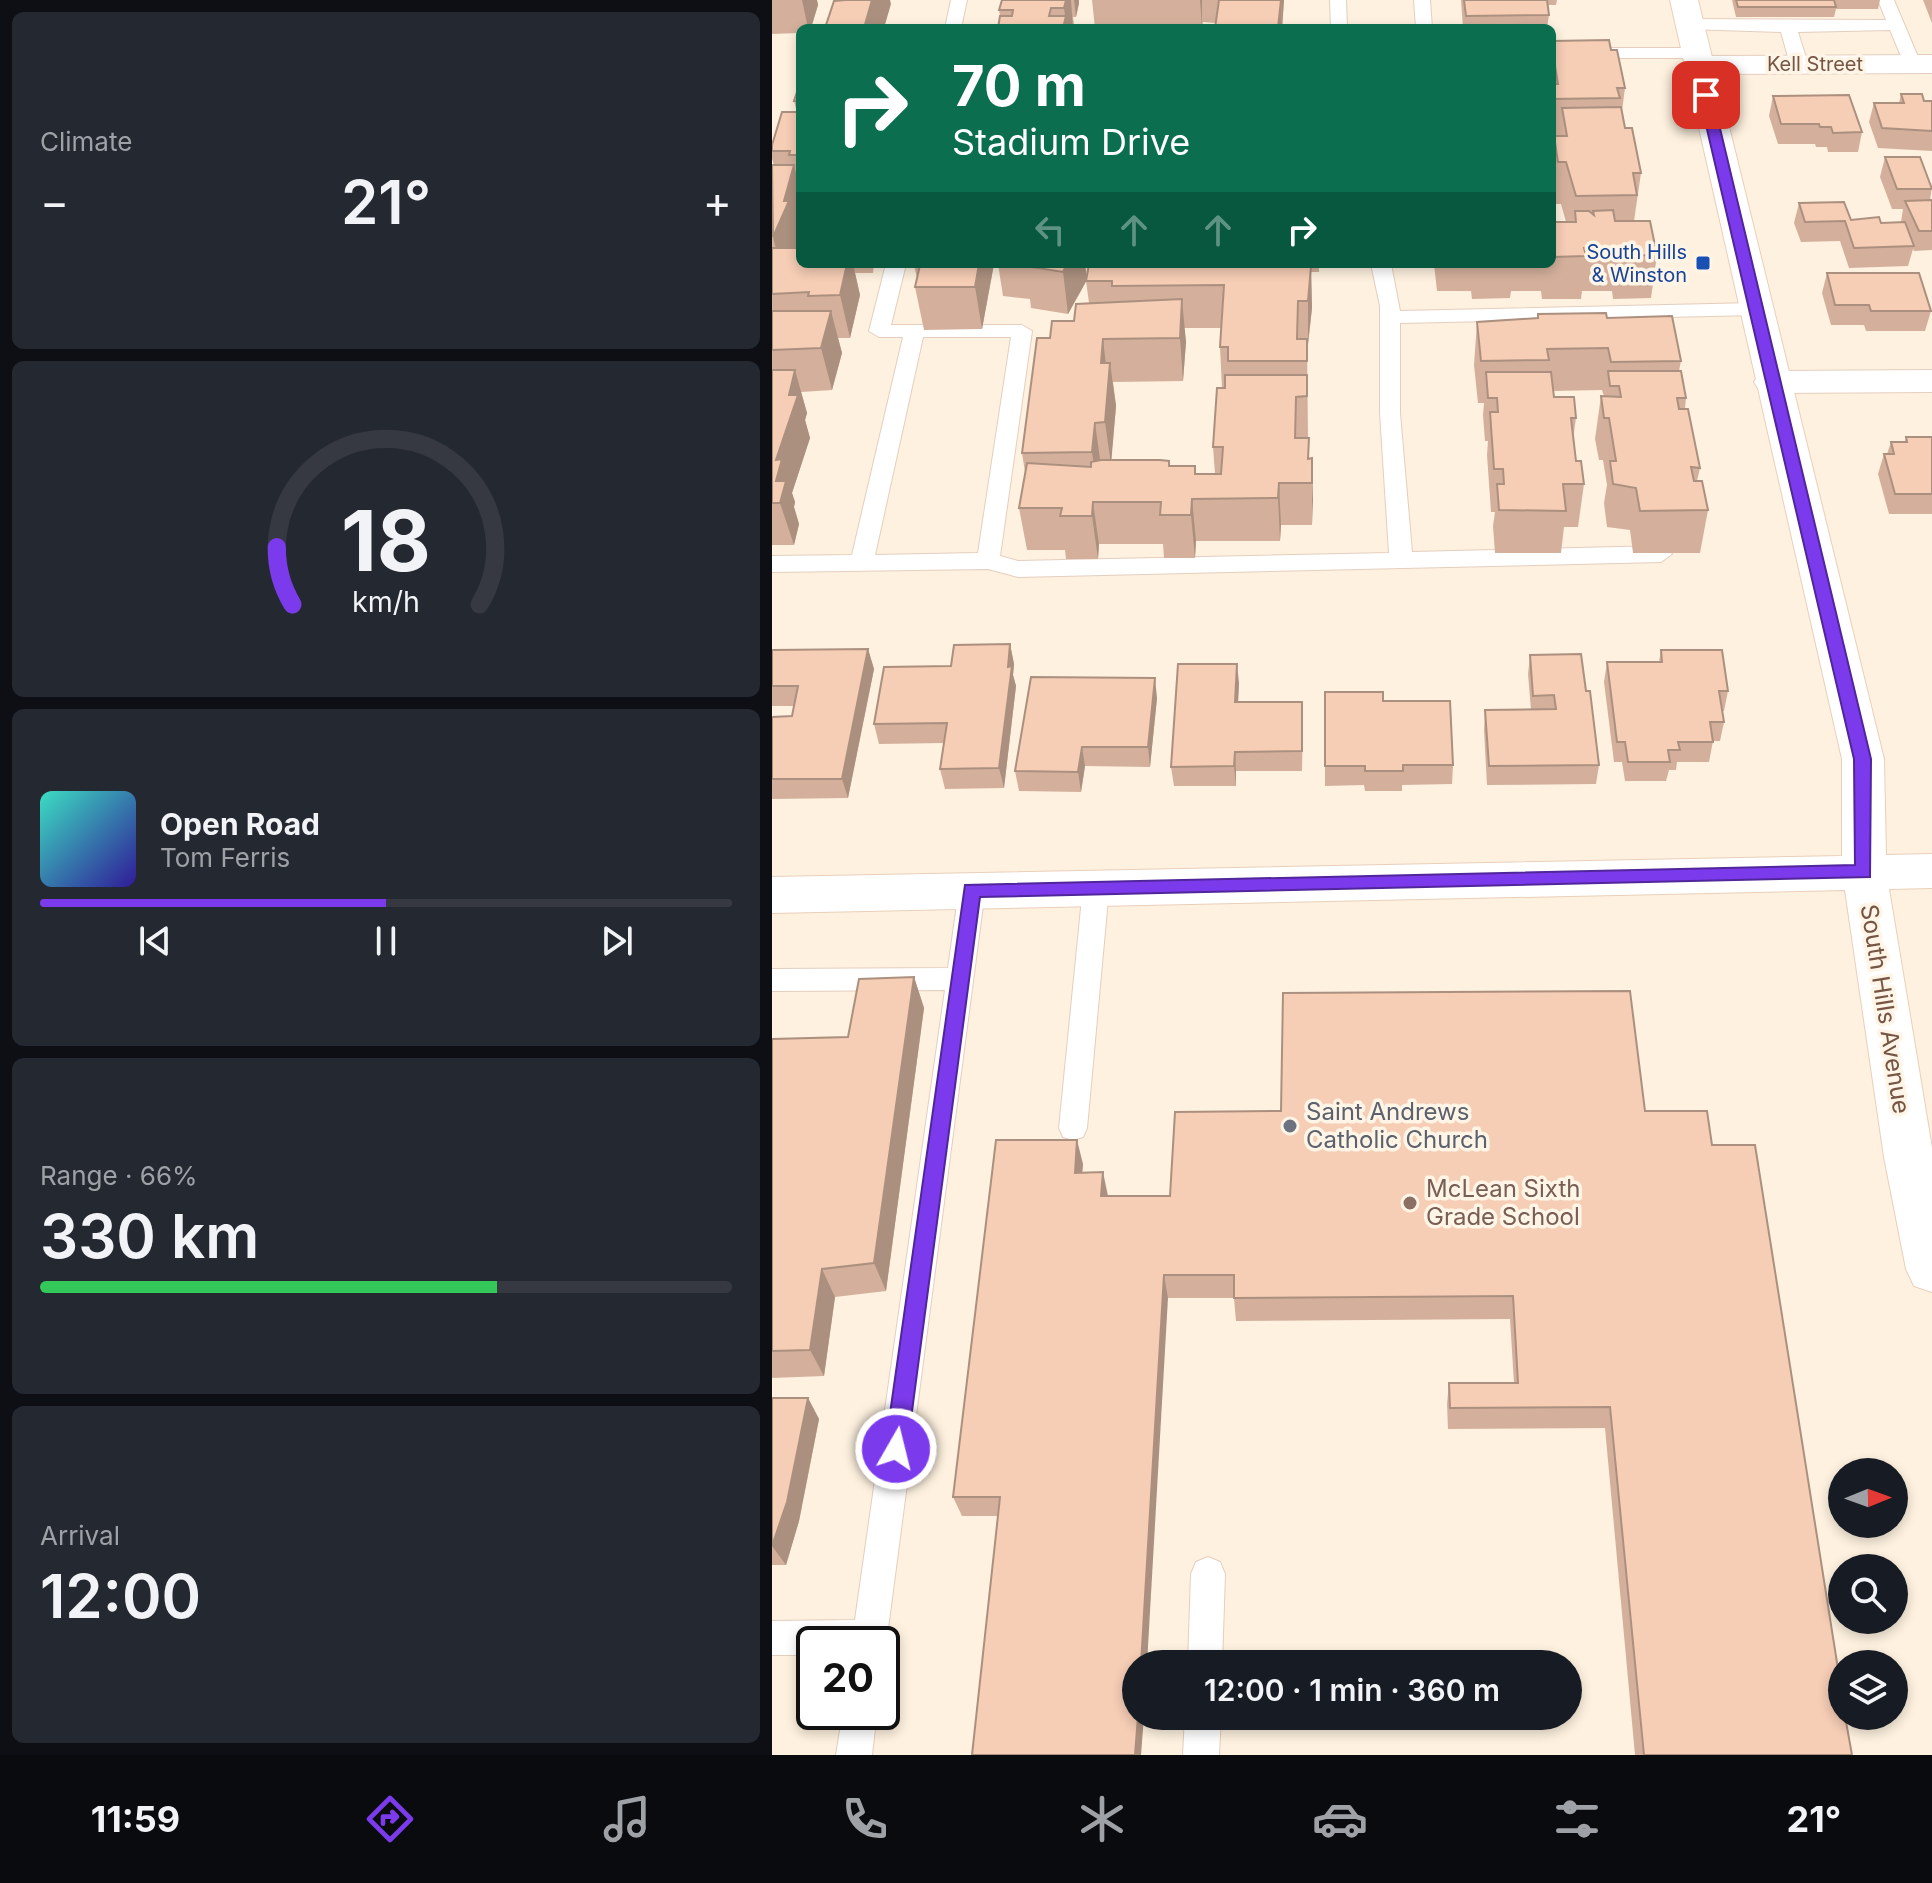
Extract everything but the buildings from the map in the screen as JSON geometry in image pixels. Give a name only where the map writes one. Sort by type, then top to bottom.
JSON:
[{"type":"street","name":"Kell Street","points":[[1692,35],[1799,64],[1922,64]]},
{"type":"street","name":"South Hills Avenue","points":[[1692,35],[1771,382],[1863,759],[1864,872],[1909,1157],[1932,1269]]},
{"type":"street","points":[[1771,382],[1932,381]]},
{"type":"street","points":[[772,895],[1932,871]]},
{"type":"lane","points":[[954,24],[959,0]]},
{"type":"lane","points":[[1338,0],[1339,24]]},
{"type":"lane","points":[[1422,0],[1424,24]]},
{"type":"lane","points":[[1886,0],[1897,25],[1922,64]]},
{"type":"lane","points":[[1556,52],[1692,35],[1725,18],[1788,27],[1897,25]]},
{"type":"lane","points":[[1788,27],[1799,64]]},
{"type":"lane","points":[[895,268],[879,331],[1022,331],[988,561]]},
{"type":"lane","points":[[1382,268],[1390,317],[1390,413],[1401,560]]},
{"type":"lane","points":[[1390,317],[1755,309]]},
{"type":"lane","points":[[862,563],[914,331]]},
{"type":"lane","points":[[772,564],[988,561],[1018,569],[1661,554]]},
{"type":"lane","points":[[1073,1128],[1096,888]]},
{"type":"lane","points":[[872,1626],[972,890]]},
{"type":"lane","points":[[772,980],[960,979]]},
{"type":"lane","points":[[1205,1650],[1208,1574]]},
{"type":"lane","points":[[772,1638],[796,1638]]},
{"type":"lane","points":[[854,1755],[857,1730]]},
{"type":"lane","points":[[1201,1755],[1202,1730]]},
{"type":"place","name":"South Hills & Winston","points":[[1703,263]]},
{"type":"place","name":"Saint Andrews Catholic Church","points":[[1290,1126]]},
{"type":"place","name":"McLean Sixth Grade School","points":[[1410,1203]]},
{"type":"route","points":[[896,1449],[972,890],[1864,872],[1863,759],[1771,382],[1706,95]]}]
